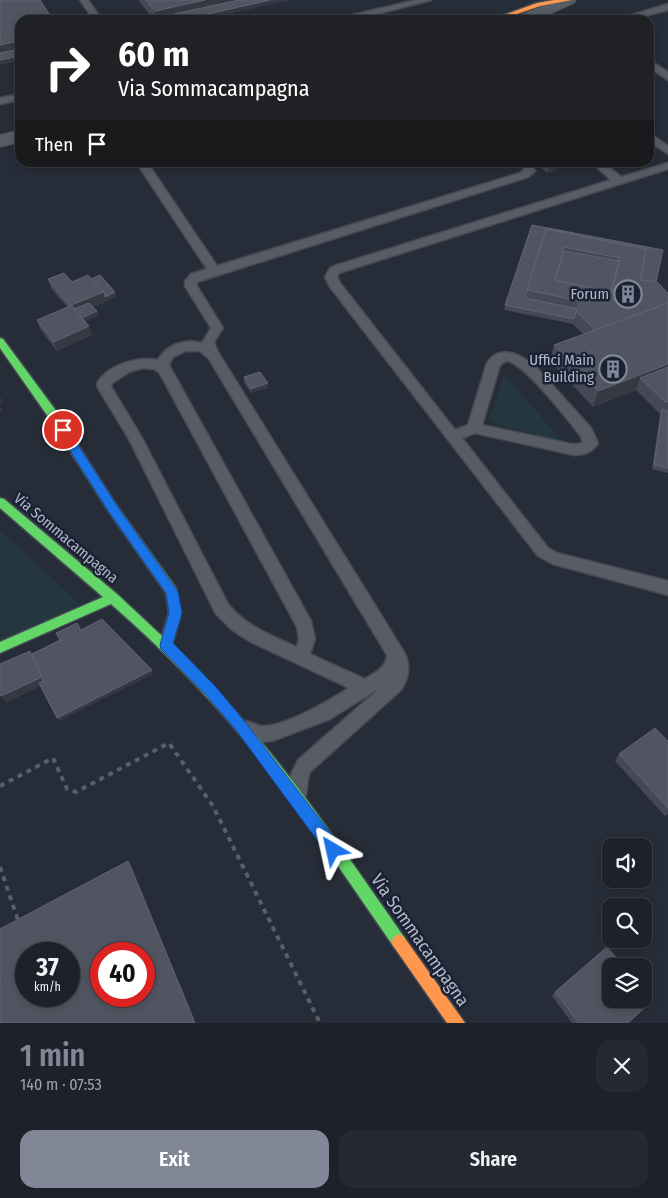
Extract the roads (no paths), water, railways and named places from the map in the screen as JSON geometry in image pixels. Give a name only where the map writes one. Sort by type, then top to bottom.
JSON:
[{"type":"street","points":[[507,15],[539,4],[569,0]]},
{"type":"street","points":[[534,15],[569,0]]},
{"type":"street","points":[[0,141],[15,137]]},
{"type":"street","points":[[0,341],[53,415],[113,509],[172,592],[175,613],[166,645]]},
{"type":"street","name":"Via Sommacampagna","points":[[0,502],[166,645],[210,690],[241,726],[300,802],[457,1023]]},
{"type":"street","name":"Via Sommacampagna","points":[[0,648],[113,598]]},
{"type":"lane","points":[[84,0],[94,15]]},
{"type":"lane","points":[[363,15],[427,0]]},
{"type":"lane","points":[[638,15],[668,7]]},
{"type":"lane","points":[[654,67],[668,77]]},
{"type":"lane","points":[[0,101],[15,98]]},
{"type":"lane","points":[[654,140],[668,151]]},
{"type":"lane","points":[[668,166],[341,268],[332,274],[331,279],[539,546],[550,556],[668,588]]},
{"type":"lane","points":[[144,167],[214,270]]},
{"type":"lane","points":[[241,726],[260,734],[272,733],[324,713],[387,674],[392,668],[396,654],[212,352],[208,342],[217,328],[191,284],[195,277],[214,270],[524,175],[530,171],[527,167]]},
{"type":"lane","points":[[602,167],[619,181]]},
{"type":"lane","points":[[212,352],[196,346],[178,349],[165,357],[162,365],[305,626],[308,645],[300,656]]},
{"type":"lane","points":[[453,436],[474,428],[571,449],[580,450],[591,443],[586,432],[525,364],[511,356],[503,356],[494,364],[474,428]]},
{"type":"lane","points":[[164,369],[154,363],[140,364],[112,375],[104,383],[105,388],[136,438],[222,608],[230,620],[239,628],[365,687]]},
{"type":"lane","points":[[300,802],[297,781],[304,766],[395,685],[398,680],[401,666],[391,644]]},
{"type":"place","name":"Forum","points":[[628,294]]},
{"type":"place","name":"Uffici Main Building","points":[[613,369]]}]
